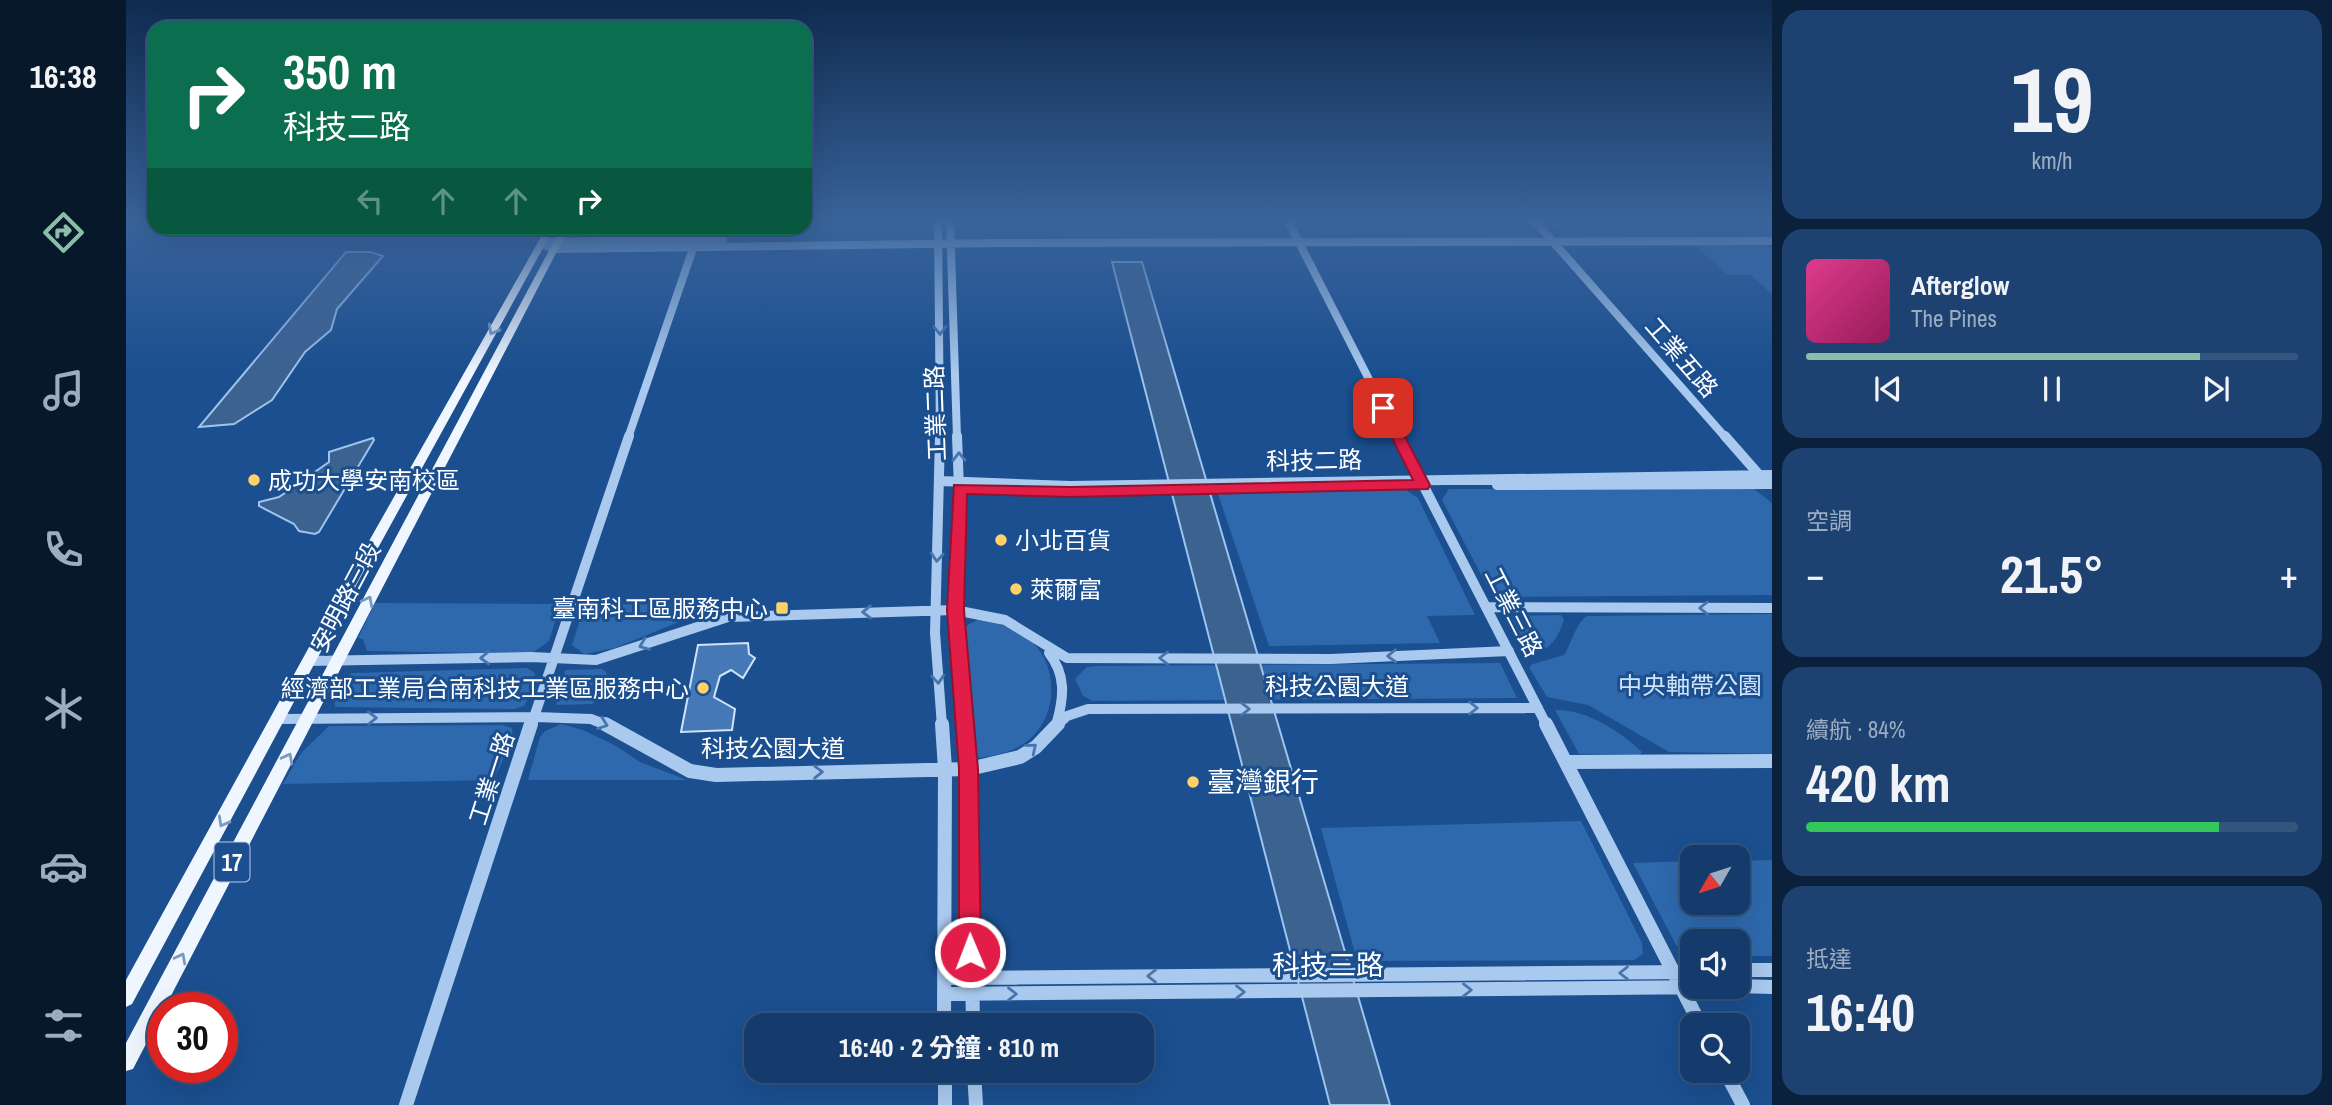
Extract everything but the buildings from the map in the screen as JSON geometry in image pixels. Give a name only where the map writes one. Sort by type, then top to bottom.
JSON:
[{"type":"main road","name":"安明路三段","points":[[126,999],[309,661],[526,271]]},
{"type":"main road","name":"安明路三段","points":[[126,1062],[309,719],[543,271]]},
{"type":"street","name":"工業一路","points":[[406,1105],[553,659],[685,271]]},
{"type":"street","name":"工業二路","points":[[938,271],[941,484],[935,611],[945,769],[944,1013]]},
{"type":"street","name":"工業二路","points":[[952,271],[959,485],[955,610],[969,769],[972,1013]]},
{"type":"street","name":"工業三路","points":[[1314,271],[1680,984]]},
{"type":"street","name":"工業五路","points":[[1579,271],[1759,475],[1771,484]]},
{"type":"street","name":"科技二路","points":[[941,484],[1071,492],[1759,475]]},
{"type":"street","name":"科技二路","points":[[1421,482],[1771,484]]},
{"type":"street","points":[[1486,607],[1772,608]]},
{"type":"street","name":"科技公園大道","points":[[309,661],[596,660],[728,617],[955,610],[981,612],[1001,618],[1035,638],[1050,651],[1067,658],[1332,659],[1509,651]]},
{"type":"street","name":"科技公園大道","points":[[1035,638],[1058,663],[1064,675],[1063,695],[1056,724]]},
{"type":"street","name":"科技公園大道","points":[[279,719],[591,719],[610,726],[690,771],[716,775],[969,769],[1013,761],[1028,753],[1069,714],[1088,709],[1538,708]]},
{"type":"street","points":[[1568,762],[1772,761]]},
{"type":"street","points":[[1750,971],[1772,970]]},
{"type":"street","name":"科技三路","points":[[944,986],[970,977],[1680,973]]},
{"type":"street","name":"科技三路","points":[[944,986],[971,994],[1680,988]]},
{"type":"street","points":[[1750,986],[1772,986]]},
{"type":"street","points":[[945,1083],[945,1105]]},
{"type":"street","points":[[975,1083],[976,1105]]},
{"type":"street","points":[[1731,1083],[1743,1105]]},
{"type":"green space","points":[[1722,271],[1772,271],[1772,294],[1751,275],[1727,275]]},
{"type":"green space","points":[[1404,489],[1418,498],[1475,615],[1427,616],[1440,643],[1269,646],[1218,494]]},
{"type":"green space","points":[[1449,489],[1754,489],[1772,503],[1772,595],[1504,597],[1487,586],[1442,500]]},
{"type":"green space","points":[[375,603],[561,604],[549,641],[531,654],[367,651],[363,639],[358,638]]},
{"type":"green space","points":[[585,604],[736,605],[703,612],[615,648],[584,654],[572,645]]},
{"type":"green space","name":"中央軸帶公園","points":[[1772,614],[1772,754],[1669,752],[1588,705],[1547,697],[1530,669],[1533,664],[1564,655],[1587,616]]},
{"type":"green space","name":"中央軸帶公園","points":[[1561,615],[1564,620],[1551,644],[1533,653],[1525,653],[1504,616]]},
{"type":"green space","points":[[979,619],[1008,627],[1033,643],[1048,669],[1051,698],[1048,712],[1032,737],[1010,751],[979,758],[972,753],[969,744],[964,627]]},
{"type":"green space","points":[[1500,663],[1517,698],[1093,701],[1083,696],[1075,679],[1087,667],[1097,666]]},
{"type":"green space","points":[[527,668],[535,673],[533,690],[524,706],[514,709],[335,707],[339,687],[352,673]]},
{"type":"green space","points":[[602,669],[607,673],[600,699],[592,704],[556,705],[565,670]]},
{"type":"green space","name":"中央軸帶公園","points":[[1555,710],[1590,717],[1623,736],[1642,752],[1640,755],[1579,754]]},
{"type":"green space","points":[[561,724],[583,730],[616,746],[640,762],[687,780],[528,780],[540,737],[545,731]]},
{"type":"green space","points":[[502,725],[512,728],[513,737],[494,780],[283,784],[301,753],[329,726]]},
{"type":"green space","points":[[1581,821],[1642,943],[1643,954],[1634,960],[1357,961],[1321,828]]},
{"type":"green space","points":[[1772,860],[1772,956],[1750,956],[1750,929],[1680,929],[1680,947],[1676,945],[1633,863],[1680,861],[1680,915],[1750,915],[1750,861]]},
{"type":"shaded area","points":[[330,271],[370,271],[337,309],[331,330],[305,352],[272,400],[234,424],[199,427]]},
{"type":"shaded area","points":[[1114,271],[1145,271],[1390,1105],[1330,1105]]},
{"type":"shaded area","points":[[373,438],[319,532],[315,534],[299,531],[294,524],[259,506],[259,502],[279,497],[329,462],[329,452]]},
{"type":"place","name":"成功大學安南校區","points":[[254,480]]},
{"type":"place","name":"小北百貨","points":[[1001,540]]},
{"type":"place","name":"萊爾富","points":[[1016,589]]},
{"type":"place","name":"臺南科工區服務中心","points":[[782,608]]},
{"type":"place","name":"經濟部工業局台南科技工業區服務中心","points":[[703,688]]},
{"type":"place","name":"臺灣銀行","points":[[1193,782]]},
{"type":"route","points":[[970,952],[969,769],[955,610],[959,488],[1071,492],[1423,485],[1383,408]]}]
